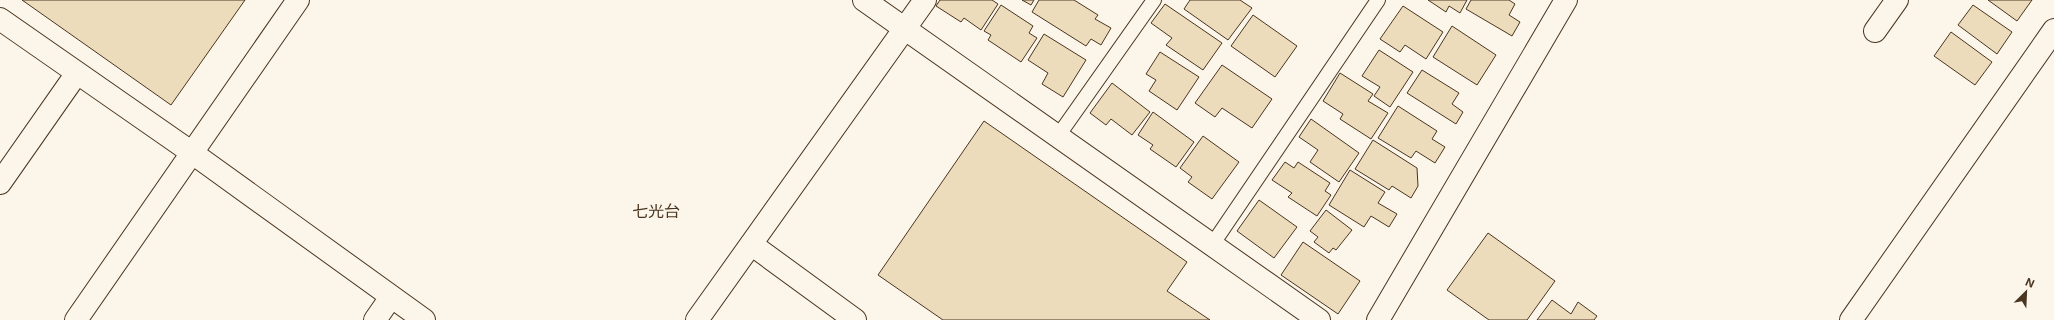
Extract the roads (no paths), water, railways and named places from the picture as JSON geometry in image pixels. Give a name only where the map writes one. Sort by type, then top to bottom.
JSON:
[{"type":"street","points":[[76,320],[191,152],[298,0]]},
{"type":"street","points":[[864,0],[1319,320]]},
{"type":"street","points":[[697,320],[925,0]]},
{"type":"street","points":[[1378,320],[1566,0]]},
{"type":"street","points":[[1875,31],[1897,0]]},
{"type":"street","points":[[0,19],[191,152],[424,320]]},
{"type":"street","points":[[1851,320],[2054,30]]},
{"type":"street","points":[[0,183],[77,73]]},
{"type":"street","points":[[751,244],[855,320]]},
{"type":"street","points":[[375,320],[391,297]]},
{"type":"lane","points":[[1058,136],[1154,0]]},
{"type":"lane","points":[[1212,245],[1378,0]]},
{"type":"district","name":"七光台","points":[[656,211]]}]
